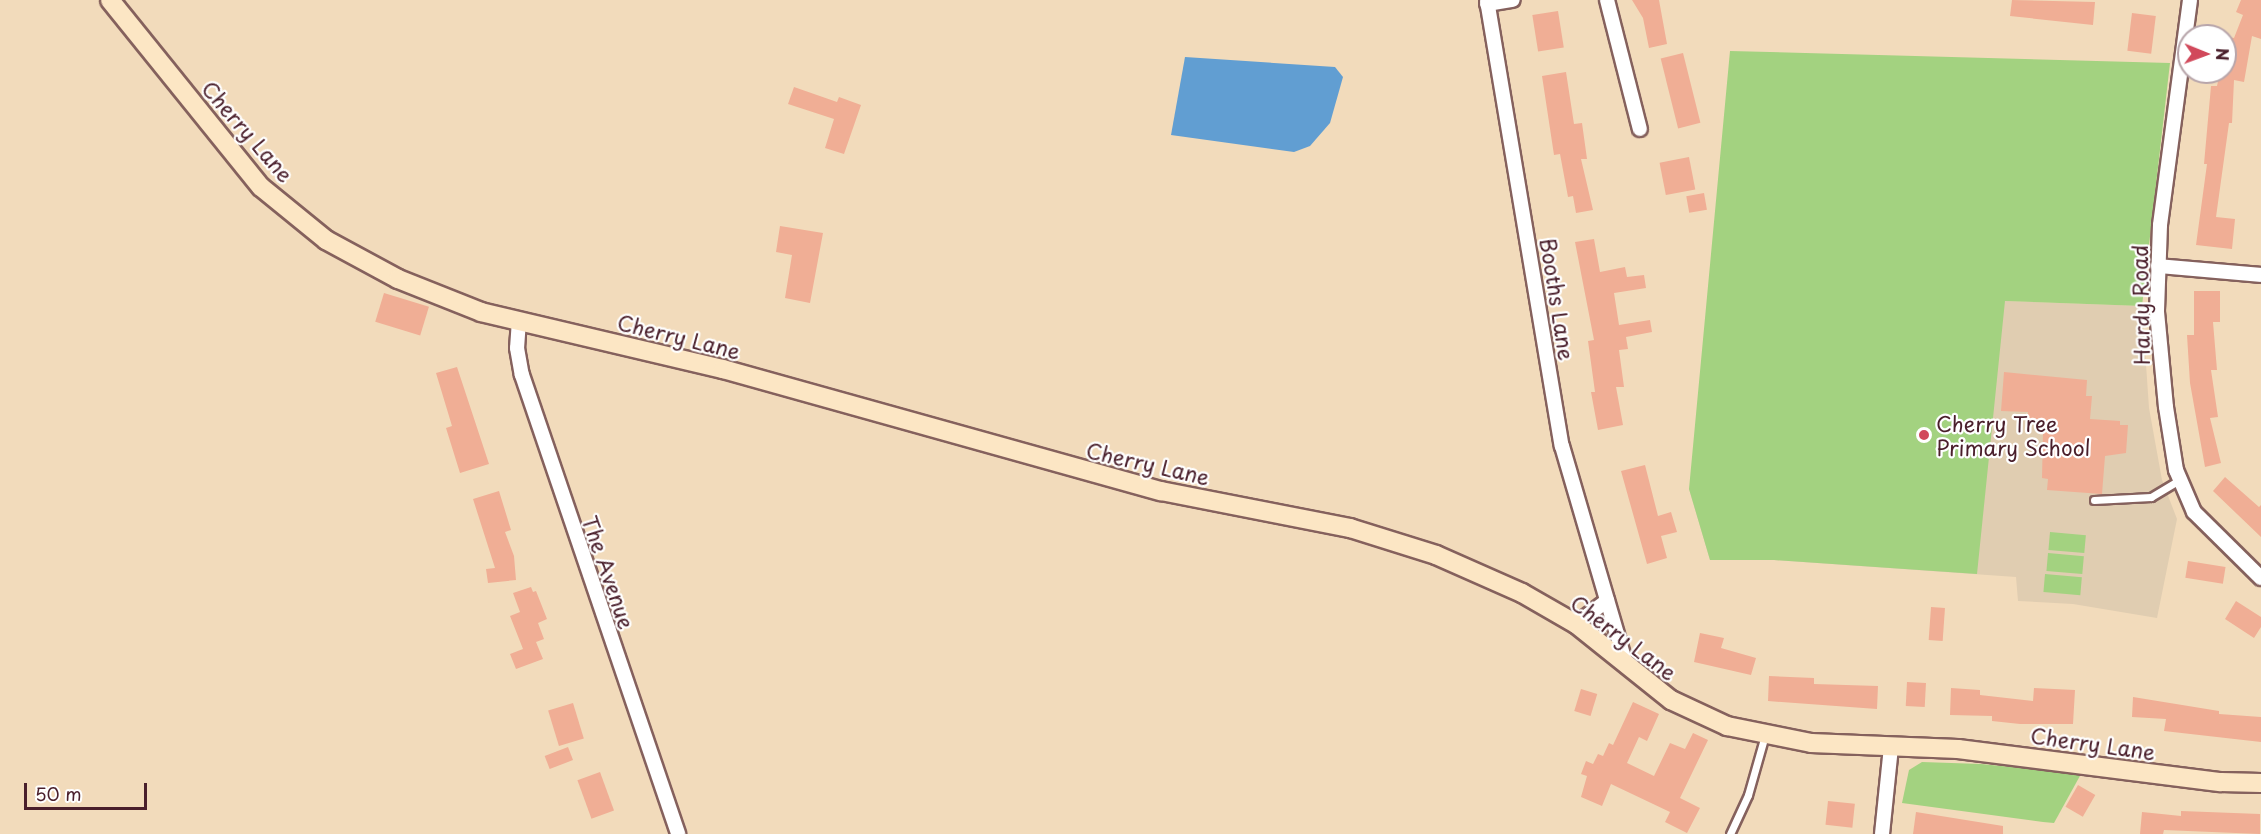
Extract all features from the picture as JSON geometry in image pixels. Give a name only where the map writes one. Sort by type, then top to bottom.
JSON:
[{"type":"main road","name":"Cherry Lane","points":[[110,0],[261,187],[326,240],[398,279],[481,312],[763,380],[1161,491],[1350,528],[1436,555],[1522,593],[1576,624],[1626,665],[1694,712],[1765,735],[1811,743],[1958,749],[2221,782],[2261,783]]},
{"type":"street","points":[[1487,2],[1513,0]]},
{"type":"street","points":[[1607,0],[1640,129]]},
{"type":"street","name":"Hardy Road","points":[[2190,0],[2163,191],[2158,266],[2161,356],[2179,480],[2194,513],[2261,578]]},
{"type":"street","name":"Booths Lane","points":[[1487,2],[1562,446],[1626,665]]},
{"type":"street","points":[[2158,266],[2261,275]]},
{"type":"street","name":"The Avenue","points":[[519,320],[517,348],[522,375],[678,834]]},
{"type":"street","points":[[1576,624],[1607,601]]},
{"type":"street","points":[[1882,834],[1891,747]]},
{"type":"lane","points":[[2094,500],[2151,497],[2179,480]]},
{"type":"lane","points":[[1730,834],[1748,795],[1765,735]]},
{"type":"shaded area","name":"Cherry Tree Primary School","points":[[2005,301],[2142,306],[2149,408],[2162,480],[2177,519],[2157,618],[2073,604],[2018,601],[2016,577],[1774,560],[1710,560],[1689,489]]},
{"type":"green space","points":[[1730,51],[2170,63],[2142,306],[2005,301],[1977,574],[1774,560],[1710,560],[1689,489]]},
{"type":"green space","points":[[2050,532],[2086,535],[2084,553],[2048,550]]},
{"type":"green space","points":[[2048,553],[2084,556],[2082,574],[2046,571]]},
{"type":"green space","points":[[2045,574],[2082,577],[2080,595],[2043,592]]},
{"type":"green space","points":[[1922,762],[1981,764],[2081,774],[2054,823],[1902,803],[1909,770]]},
{"type":"water","points":[[1185,57],[1335,67],[1343,77],[1330,123],[1310,146],[1294,152],[1171,135]]},
{"type":"building","points":[[1632,0],[1659,0],[1667,44],[1649,48],[1643,18]]},
{"type":"building","points":[[2012,0],[2095,2],[2093,25],[2010,16]]},
{"type":"building","points":[[2241,0],[2261,0],[2261,39],[2252,36],[2244,82],[2237,81],[2237,30],[2243,15],[2236,12]]},
{"type":"building","points":[[1558,11],[1564,48],[1538,52],[1532,15]]},
{"type":"building","points":[[2132,13],[2156,16],[2151,54],[2127,51]]},
{"type":"building","points":[[1683,53],[1700,123],[1678,128],[1661,59]]},
{"type":"building","points":[[1566,72],[1574,124],[1582,123],[1587,159],[1581,159],[1593,210],[1576,213],[1573,196],[1568,197],[1560,154],[1554,155],[1542,76]]},
{"type":"building","points":[[2217,84],[2234,84],[2232,123],[2229,123],[2216,217],[2235,219],[2232,249],[2196,245],[2207,164],[2204,164],[2211,86]]},
{"type":"building","points":[[794,87],[837,102],[839,97],[861,105],[844,154],[825,148],[834,119],[788,104]]},
{"type":"building","points":[[1689,157],[1695,189],[1666,195],[1660,163]]},
{"type":"building","points":[[1704,193],[1707,210],[1689,213],[1686,196]]},
{"type":"building","points":[[780,226],[823,233],[810,303],[785,298],[792,255],[776,252]]},
{"type":"building","points":[[1594,239],[1600,272],[1625,267],[1627,277],[1644,275],[1646,288],[1614,293],[1619,325],[1650,320],[1652,332],[1626,337],[1628,349],[1619,350],[1624,387],[1616,387],[1623,425],[1598,430],[1591,392],[1595,392],[1588,341],[1594,340],[1575,242]]},
{"type":"building","points":[[2194,291],[2220,291],[2220,322],[2213,322],[2217,370],[2211,370],[2218,417],[2210,418],[2221,463],[2205,467],[2190,383],[2187,335],[2194,335]]},
{"type":"building","points":[[384,293],[429,307],[420,335],[375,322]]},
{"type":"building","points":[[457,367],[489,464],[460,473],[446,428],[452,426],[436,373]]},
{"type":"building","points":[[2004,372],[2087,380],[2086,396],[2092,396],[2090,419],[2120,421],[2120,425],[2128,425],[2126,453],[2105,456],[2102,494],[2047,490],[2048,479],[2042,478],[2043,432],[2035,431],[2036,419],[2027,419],[2028,412],[2001,411]]},
{"type":"building","points":[[1645,465],[1658,516],[1671,512],[1677,532],[1661,536],[1667,558],[1647,564],[1621,471]]},
{"type":"building","points":[[2225,477],[2259,507],[2261,505],[2261,537],[2213,491]]},
{"type":"building","points":[[499,491],[511,530],[505,532],[514,556],[516,580],[488,583],[486,569],[495,568],[473,499]]},
{"type":"building","points":[[2188,561],[2226,567],[2223,584],[2185,578]]},
{"type":"building","points":[[531,587],[533,592],[536,591],[547,619],[538,623],[544,639],[536,642],[543,659],[516,669],[510,654],[523,649],[510,616],[520,612],[513,593]]},
{"type":"building","points":[[2236,601],[2261,617],[2261,627],[2254,638],[2225,619]]},
{"type":"building","points":[[1931,607],[1945,608],[1943,641],[1929,640]]},
{"type":"building","points":[[1700,633],[1724,638],[1721,648],[1756,658],[1751,675],[1694,662]]},
{"type":"building","points":[[1769,676],[1814,678],[1814,684],[1878,686],[1877,709],[1768,701]]},
{"type":"building","points":[[1907,682],[1926,683],[1925,707],[1906,706]]},
{"type":"building","points":[[1951,688],[1980,690],[1980,695],[2033,701],[2034,688],[2075,690],[2073,724],[2020,724],[1992,721],[1992,716],[1950,715]]},
{"type":"building","points":[[1581,689],[1597,694],[1591,716],[1574,711]]},
{"type":"building","points":[[2133,697],[2219,711],[2219,714],[2261,717],[2261,742],[2164,731],[2166,719],[2132,717]]},
{"type":"building","points":[[1633,702],[1659,714],[1647,741],[1639,737],[1627,763],[1654,776],[1670,743],[1685,749],[1693,733],[1708,740],[1680,798],[1700,808],[1687,833],[1665,822],[1670,812],[1611,784],[1602,806],[1581,797],[1587,776],[1581,774],[1586,761],[1593,764],[1598,754],[1603,756],[1609,743],[1613,745]]},
{"type":"building","points":[[573,703],[584,738],[559,746],[548,711]]},
{"type":"building","points":[[568,747],[573,760],[550,769],[545,756]]},
{"type":"building","points":[[600,772],[614,811],[591,819],[577,780]]},
{"type":"building","points":[[2078,785],[2095,795],[2083,817],[2066,807]]},
{"type":"building","points":[[1828,801],[1855,804],[1852,828],[1825,825]]},
{"type":"building","points":[[2181,811],[2260,814],[2260,834],[2164,830],[2163,834],[2140,834],[2142,812],[2181,816]]},
{"type":"building","points":[[1916,812],[2003,826],[2003,834],[1913,834]]},
{"type":"place","name":"Cherry Tree Primary School","points":[[1924,435]]}]
